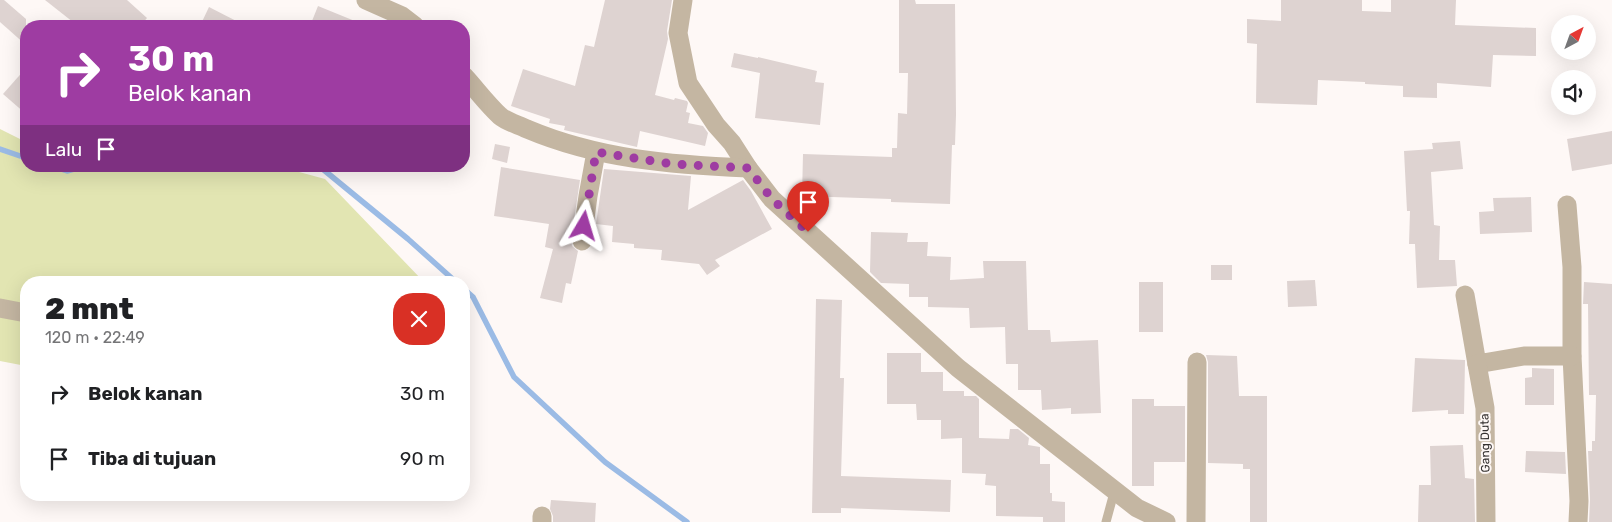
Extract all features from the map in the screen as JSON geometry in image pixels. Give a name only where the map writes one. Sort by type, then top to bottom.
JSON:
[{"type":"street","points":[[366,0],[407,20]]},
{"type":"street","points":[[683,0],[678,33],[688,82],[716,125],[732,143],[748,168],[772,199],[958,368],[1137,508],[1166,522]]},
{"type":"street","points":[[470,83],[501,117],[554,140],[596,152],[672,164],[748,168]]},
{"type":"street","points":[[582,241],[596,152]]},
{"type":"street","points":[[1567,205],[1572,267],[1572,356],[1579,501],[1578,522]]},
{"type":"street","name":"Gang Duta","points":[[1465,295],[1485,408],[1486,522]]},
{"type":"street","points":[[0,308],[20,312]]},
{"type":"street","points":[[1477,364],[1524,356],[1572,356]]},
{"type":"street","points":[[1196,522],[1197,362]]},
{"type":"lane","points":[[1106,522],[1115,489]]},
{"type":"green space","points":[[0,129],[20,139],[20,172],[299,172],[325,179],[418,276],[20,276],[20,365],[0,361]]},
{"type":"building","points":[[0,0],[4,0],[26,19],[20,20],[20,40],[0,22]]},
{"type":"building","points":[[45,0],[127,0],[147,18],[145,20],[70,20]]},
{"type":"building","points":[[605,0],[672,0],[667,31],[668,39],[655,95],[687,101],[686,112],[690,113],[688,123],[703,126],[708,133],[705,146],[640,131],[637,147],[564,130],[565,126],[549,123],[550,119],[511,106],[523,69],[575,86],[585,45],[594,47]]},
{"type":"building","points":[[899,0],[915,0],[916,4],[955,4],[956,115],[955,145],[952,145],[950,204],[891,202],[891,199],[802,196],[803,154],[892,157],[892,148],[897,148],[898,113],[907,114],[908,73],[899,73]]},
{"type":"building","points":[[1281,0],[1362,0],[1362,11],[1391,12],[1391,0],[1456,0],[1455,25],[1536,28],[1536,56],[1493,55],[1491,87],[1437,83],[1437,98],[1403,97],[1403,86],[1318,80],[1317,105],[1256,103],[1257,44],[1247,43],[1247,19],[1281,21]]},
{"type":"building","points":[[318,6],[352,20],[312,20]]},
{"type":"building","points":[[209,7],[234,20],[203,20]]},
{"type":"building","points":[[734,53],[817,71],[815,82],[824,83],[820,125],[755,118],[760,73],[731,67]]},
{"type":"building","points":[[20,75],[20,109],[3,94]]},
{"type":"building","points":[[1612,131],[1612,164],[1572,171],[1567,139]]},
{"type":"building","points":[[1460,141],[1463,169],[1431,172],[1434,225],[1440,226],[1439,260],[1455,260],[1457,286],[1417,288],[1415,244],[1409,244],[1410,211],[1407,211],[1404,151],[1433,149],[1432,143]]},
{"type":"building","points":[[495,144],[510,147],[507,163],[492,159]]},
{"type":"building","points":[[501,167],[580,180],[571,240],[572,246],[578,251],[571,284],[566,283],[562,303],[540,298],[553,249],[545,247],[549,224],[494,216]]},
{"type":"building","points":[[604,169],[691,176],[688,210],[743,180],[772,229],[715,260],[720,266],[707,275],[699,264],[661,260],[662,250],[634,248],[634,244],[612,242],[613,226],[596,224]]},
{"type":"building","points":[[1531,197],[1532,232],[1480,234],[1479,212],[1494,211],[1493,198]]},
{"type":"building","points":[[871,232],[908,233],[907,242],[928,242],[927,256],[951,257],[950,280],[984,278],[983,261],[1026,261],[1028,330],[1050,330],[1051,342],[1098,340],[1101,413],[1071,414],[1071,408],[1042,410],[1041,390],[1018,390],[1018,364],[1006,364],[1005,327],[970,328],[969,308],[928,307],[928,297],[909,297],[909,284],[881,283],[870,272]]},
{"type":"building","points":[[1211,265],[1232,265],[1232,280],[1211,280]]},
{"type":"building","points":[[1315,280],[1317,306],[1288,307],[1287,281]]},
{"type":"building","points":[[1139,282],[1163,282],[1163,332],[1139,332]]},
{"type":"building","points":[[1584,282],[1612,284],[1612,522],[1589,522],[1588,451],[1592,451],[1592,441],[1595,441],[1596,395],[1589,395],[1588,304],[1583,304]]},
{"type":"building","points":[[816,299],[842,300],[840,378],[844,378],[841,476],[951,480],[950,512],[841,508],[841,513],[812,513]]},
{"type":"building","points":[[887,353],[921,353],[921,372],[943,372],[943,391],[964,391],[964,396],[976,396],[979,399],[979,438],[1009,439],[1010,429],[1018,429],[1029,438],[1028,445],[1040,447],[1040,464],[1050,464],[1050,493],[1052,493],[1052,501],[1065,502],[1065,522],[1043,522],[1043,517],[996,516],[996,486],[985,485],[986,474],[962,473],[962,438],[941,439],[941,420],[917,420],[916,404],[887,404]]},
{"type":"building","points":[[1206,355],[1237,356],[1239,396],[1267,396],[1267,522],[1250,522],[1250,469],[1243,469],[1243,464],[1208,463],[1208,362]]},
{"type":"building","points":[[1415,358],[1465,360],[1464,414],[1448,414],[1448,410],[1412,412]]},
{"type":"building","points":[[1532,368],[1554,369],[1554,405],[1525,405],[1525,378],[1532,377]]},
{"type":"building","points":[[1132,399],[1154,399],[1154,406],[1185,406],[1185,462],[1154,462],[1154,486],[1132,486]]},
{"type":"building","points":[[1463,445],[1465,478],[1474,479],[1475,522],[1418,522],[1419,485],[1431,485],[1430,446]]},
{"type":"building","points":[[1526,451],[1565,452],[1566,474],[1525,472]]},
{"type":"building","points":[[551,500],[596,503],[595,522],[553,522],[550,509]]},
{"type":"waterway","points":[[0,149],[20,156]]},
{"type":"waterway","points":[[326,172],[408,239],[449,276]]},
{"type":"waterway","points":[[470,294],[514,377],[605,462],[687,522]]},
{"type":"route","points":[[584,226],[596,152],[672,164],[748,168],[772,199],[808,232]]}]
